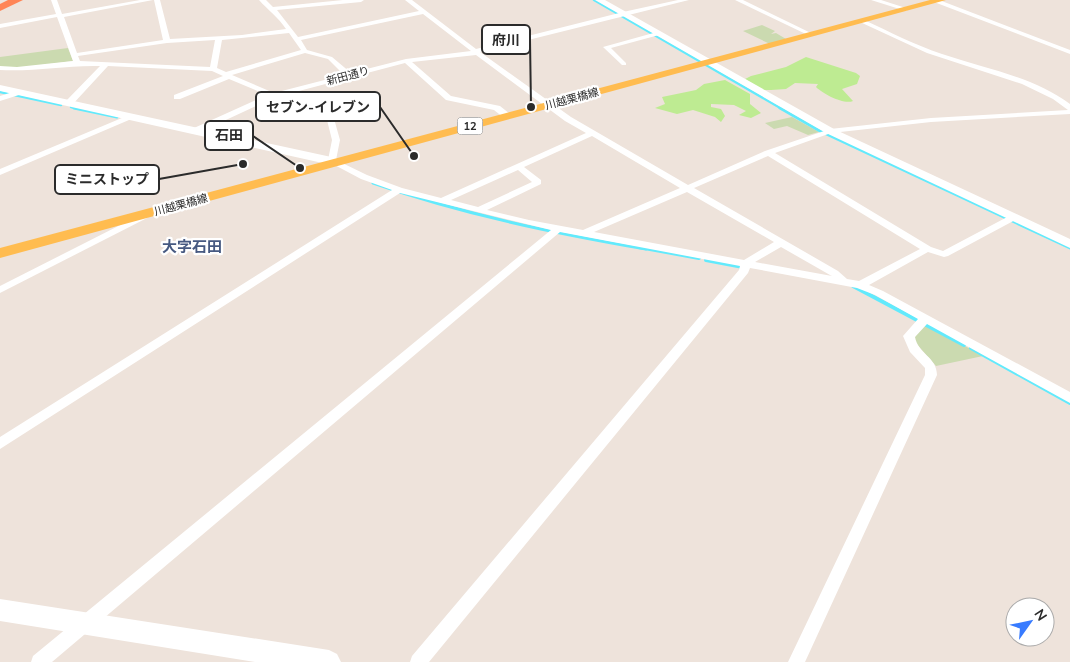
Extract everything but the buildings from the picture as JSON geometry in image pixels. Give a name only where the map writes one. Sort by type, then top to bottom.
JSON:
[{"type":"highway","points":[[0,7],[11,0]]},
{"type":"highway","points":[[0,7],[17,0]]},
{"type":"main road","name":"川越栗橋線","points":[[0,253],[148,214],[334,161],[938,1]]},
{"type":"street","points":[[54,0],[77,63]]},
{"type":"street","points":[[0,26],[150,0]]},
{"type":"street","points":[[157,0],[166,41]]},
{"type":"street","points":[[262,0],[280,16],[305,51]]},
{"type":"street","points":[[270,9],[361,0]]},
{"type":"street","points":[[408,0],[548,105],[688,189],[834,272],[843,280]]},
{"type":"street","points":[[599,0],[706,63],[830,131],[1070,244]]},
{"type":"street","name":"新田通り","points":[[196,130],[274,95],[406,61],[476,52],[686,0]]},
{"type":"street","points":[[738,0],[812,35]]},
{"type":"street","points":[[874,0],[906,9]]},
{"type":"street","points":[[938,1],[1070,52]]},
{"type":"street","points":[[297,39],[424,12]]},
{"type":"street","points":[[862,21],[928,51],[1012,78],[1052,96],[1070,108]]},
{"type":"street","points":[[74,55],[166,41],[289,31]]},
{"type":"street","points":[[624,64],[606,47],[657,34]]},
{"type":"street","points":[[213,69],[219,38]]},
{"type":"street","points":[[177,97],[228,75],[305,51],[330,58],[350,76]]},
{"type":"street","points":[[406,61],[449,98],[497,108],[507,116]]},
{"type":"street","points":[[0,68],[16,69],[77,63],[213,69],[300,107],[328,110],[336,140],[334,161]]},
{"type":"street","points":[[69,103],[105,65]]},
{"type":"street","points":[[0,78],[16,69]]},
{"type":"street","points":[[0,88],[334,161],[364,177],[399,190],[558,229],[843,280],[860,285],[1070,398]]},
{"type":"street","points":[[0,99],[20,92]]},
{"type":"street","points":[[584,233],[768,154],[830,131],[931,120],[1070,112]]},
{"type":"street","points":[[0,172],[132,117]]},
{"type":"street","points":[[442,201],[593,133]]},
{"type":"street","points":[[768,154],[926,250],[944,254],[1014,217]]},
{"type":"street","points":[[479,210],[538,182],[519,167]]},
{"type":"street","points":[[0,444],[399,190]]},
{"type":"street","points":[[0,290],[148,214]]},
{"type":"street","points":[[39,662],[558,229]]},
{"type":"street","points":[[418,662],[744,271],[746,263],[782,242]]},
{"type":"street","points":[[860,285],[926,250]]},
{"type":"street","points":[[796,662],[931,374],[931,367],[918,355],[909,336],[925,319]]},
{"type":"street","points":[[0,610],[329,662]]},
{"type":"green space","points":[[762,25],[775,31],[771,34],[776,33],[786,39],[770,44],[743,31]]},
{"type":"green space","points":[[68,48],[73,61],[18,68],[0,67],[0,57]]},
{"type":"green space","points":[[806,57],[856,73],[860,76],[857,84],[842,89],[853,101],[839,100],[828,96],[816,87],[818,84],[795,83],[786,89],[763,90],[745,79],[786,67]]},
{"type":"green space","points":[[725,80],[750,94],[750,104],[761,113],[751,118],[739,115],[746,111],[734,105],[711,104],[711,107],[721,109],[725,116],[721,122],[715,117],[693,110],[677,114],[655,108],[665,104],[662,97],[696,90],[704,84]]},
{"type":"green space","points":[[792,117],[819,132],[808,135],[787,126],[774,129],[765,123]]},
{"type":"green space","points":[[927,325],[983,356],[936,366],[913,340],[922,326]]},
{"type":"waterway","points":[[594,0],[782,109]]},
{"type":"waterway","points":[[0,92],[61,105]]},
{"type":"waterway","points":[[71,107],[80,109]]},
{"type":"waterway","points":[[74,108],[117,117]]},
{"type":"waterway","points":[[780,108],[820,131],[1070,248]]},
{"type":"waterway","points":[[373,183],[440,204],[508,222],[646,249]]},
{"type":"waterway","points":[[639,247],[699,258]]},
{"type":"waterway","points":[[706,260],[743,267]]},
{"type":"waterway","points":[[853,286],[964,345]]},
{"type":"waterway","points":[[971,348],[1070,403]]},
{"type":"place","name":"府川","points":[[531,107]]},
{"type":"place","name":"セブン-イレブン","points":[[414,156]]},
{"type":"place","name":"ミニストップ","points":[[243,164]]},
{"type":"place","name":"石田","points":[[300,168]]},
{"type":"district","name":"大字石田","points":[[192,247]]}]
